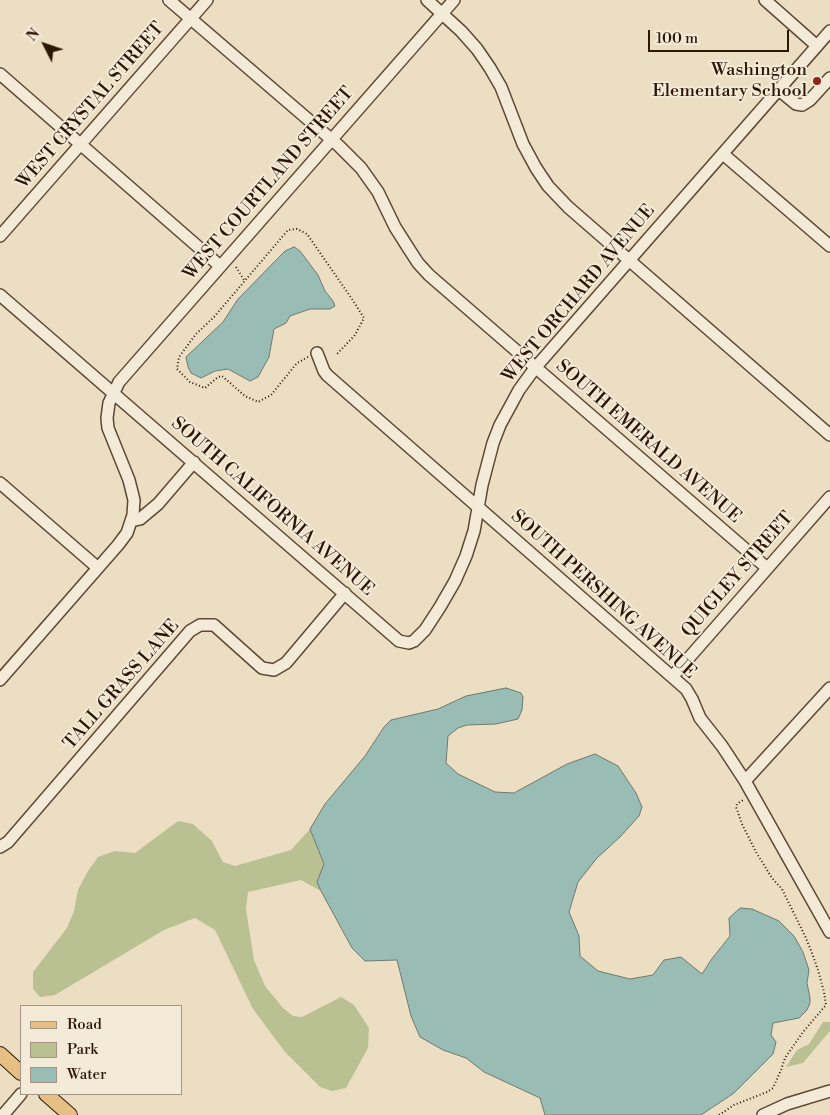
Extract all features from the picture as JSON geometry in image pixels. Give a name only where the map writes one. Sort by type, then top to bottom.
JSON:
[{"type":"main road","points":[[0,1054],[20,1072]]},
{"type":"main road","points":[[47,1095],[70,1115]]},
{"type":"street","name":"SOUTH EMERALD AVENUE","points":[[169,0],[332,140],[361,168],[378,192],[399,233],[418,263],[429,275],[767,568]]},
{"type":"street","name":"WEST CRYSTAL STREET","points":[[0,236],[207,0]]},
{"type":"street","points":[[427,0],[467,37],[490,68],[501,87],[523,144],[548,186],[568,207],[830,434]]},
{"type":"street","name":"WEST COURTLAND STREET","points":[[113,393],[119,382],[454,0]]},
{"type":"street","points":[[765,0],[817,46]]},
{"type":"street","name":"WEST ORCHARD AVENUE","points":[[409,644],[425,630],[440,607],[455,581],[466,556],[474,531],[487,463],[500,425],[519,390],[535,368],[830,31]]},
{"type":"street","points":[[0,74],[220,266]]},
{"type":"street","points":[[779,90],[796,104],[802,105],[810,100],[830,78]]},
{"type":"street","points":[[723,154],[830,246]]},
{"type":"street","name":"SOUTH CALIFORNIA AVENUE","points":[[0,295],[399,641],[409,644]]},
{"type":"street","name":"SOUTH PERSHING AVENUE","points":[[317,353],[327,375],[686,688],[700,718],[722,746],[745,781],[830,932]]},
{"type":"street","points":[[1,675],[98,568],[127,533],[133,515],[134,500],[130,480],[108,428],[108,403],[113,393]]},
{"type":"street","points":[[131,521],[140,519],[158,504],[194,462]]},
{"type":"street","points":[[0,483],[98,568]]},
{"type":"street","name":"QUIGLEY STREET","points":[[673,676],[830,497]]},
{"type":"street","name":"TALL GRASS LANE","points":[[0,847],[8,842],[190,631],[200,625],[214,625],[262,668],[274,670],[286,663],[345,593]]},
{"type":"street","points":[[745,781],[830,688]]},
{"type":"street","points":[[763,1115],[787,1104],[830,1091]]},
{"type":"street","points":[[3,1115],[20,1095]]},
{"type":"path","points":[[317,353],[297,363],[271,395],[258,402],[244,396],[222,376],[205,388],[190,382],[177,369],[179,357],[196,334],[214,317],[288,230],[297,229],[306,234],[364,318],[354,335],[337,354]]},
{"type":"path","points":[[236,267],[244,280]]},
{"type":"path","points":[[719,1115],[734,1105],[773,1088],[785,1058],[803,1032],[826,1005],[818,970],[805,936],[782,890],[756,852],[742,824],[736,807],[737,804],[746,798]]},
{"type":"green space","points":[[178,821],[193,824],[212,841],[223,862],[235,866],[291,850],[310,829],[324,865],[317,881],[321,891],[301,880],[248,892],[246,909],[254,960],[265,986],[283,1008],[293,1016],[302,1017],[341,997],[354,1005],[369,1028],[368,1048],[346,1088],[332,1091],[320,1087],[285,1052],[253,1009],[215,930],[195,918],[164,930],[55,995],[40,997],[33,989],[33,972],[67,928],[74,911],[78,890],[98,857],[115,851],[135,853]]},
{"type":"green space","points":[[823,1022],[830,1022],[830,1031],[803,1063],[786,1067],[797,1050],[809,1044]]},
{"type":"water","points":[[294,247],[300,251],[318,275],[325,291],[335,306],[330,309],[310,309],[290,316],[286,323],[274,329],[269,357],[258,377],[250,381],[228,369],[215,371],[201,378],[191,373],[186,357],[223,322],[238,299],[285,251]]},
{"type":"water","points":[[506,688],[521,693],[523,697],[522,710],[518,719],[496,724],[467,725],[458,728],[448,736],[446,763],[458,774],[495,792],[514,793],[567,764],[595,754],[618,766],[636,793],[642,807],[639,816],[597,858],[578,882],[569,912],[579,936],[580,956],[598,971],[630,979],[653,975],[664,960],[681,957],[702,974],[730,936],[729,918],[740,908],[752,909],[779,921],[794,936],[803,952],[809,970],[807,983],[810,1003],[807,1010],[799,1018],[773,1023],[771,1035],[776,1042],[773,1054],[734,1093],[701,1115],[545,1115],[540,1098],[484,1072],[466,1058],[443,1050],[420,1037],[411,1016],[397,960],[365,961],[352,948],[321,891],[317,882],[324,864],[310,829],[325,804],[365,756],[384,727],[391,720],[438,709],[466,696]]},
{"type":"place","name":"Washington Elementary School","points":[[817,81]]}]
